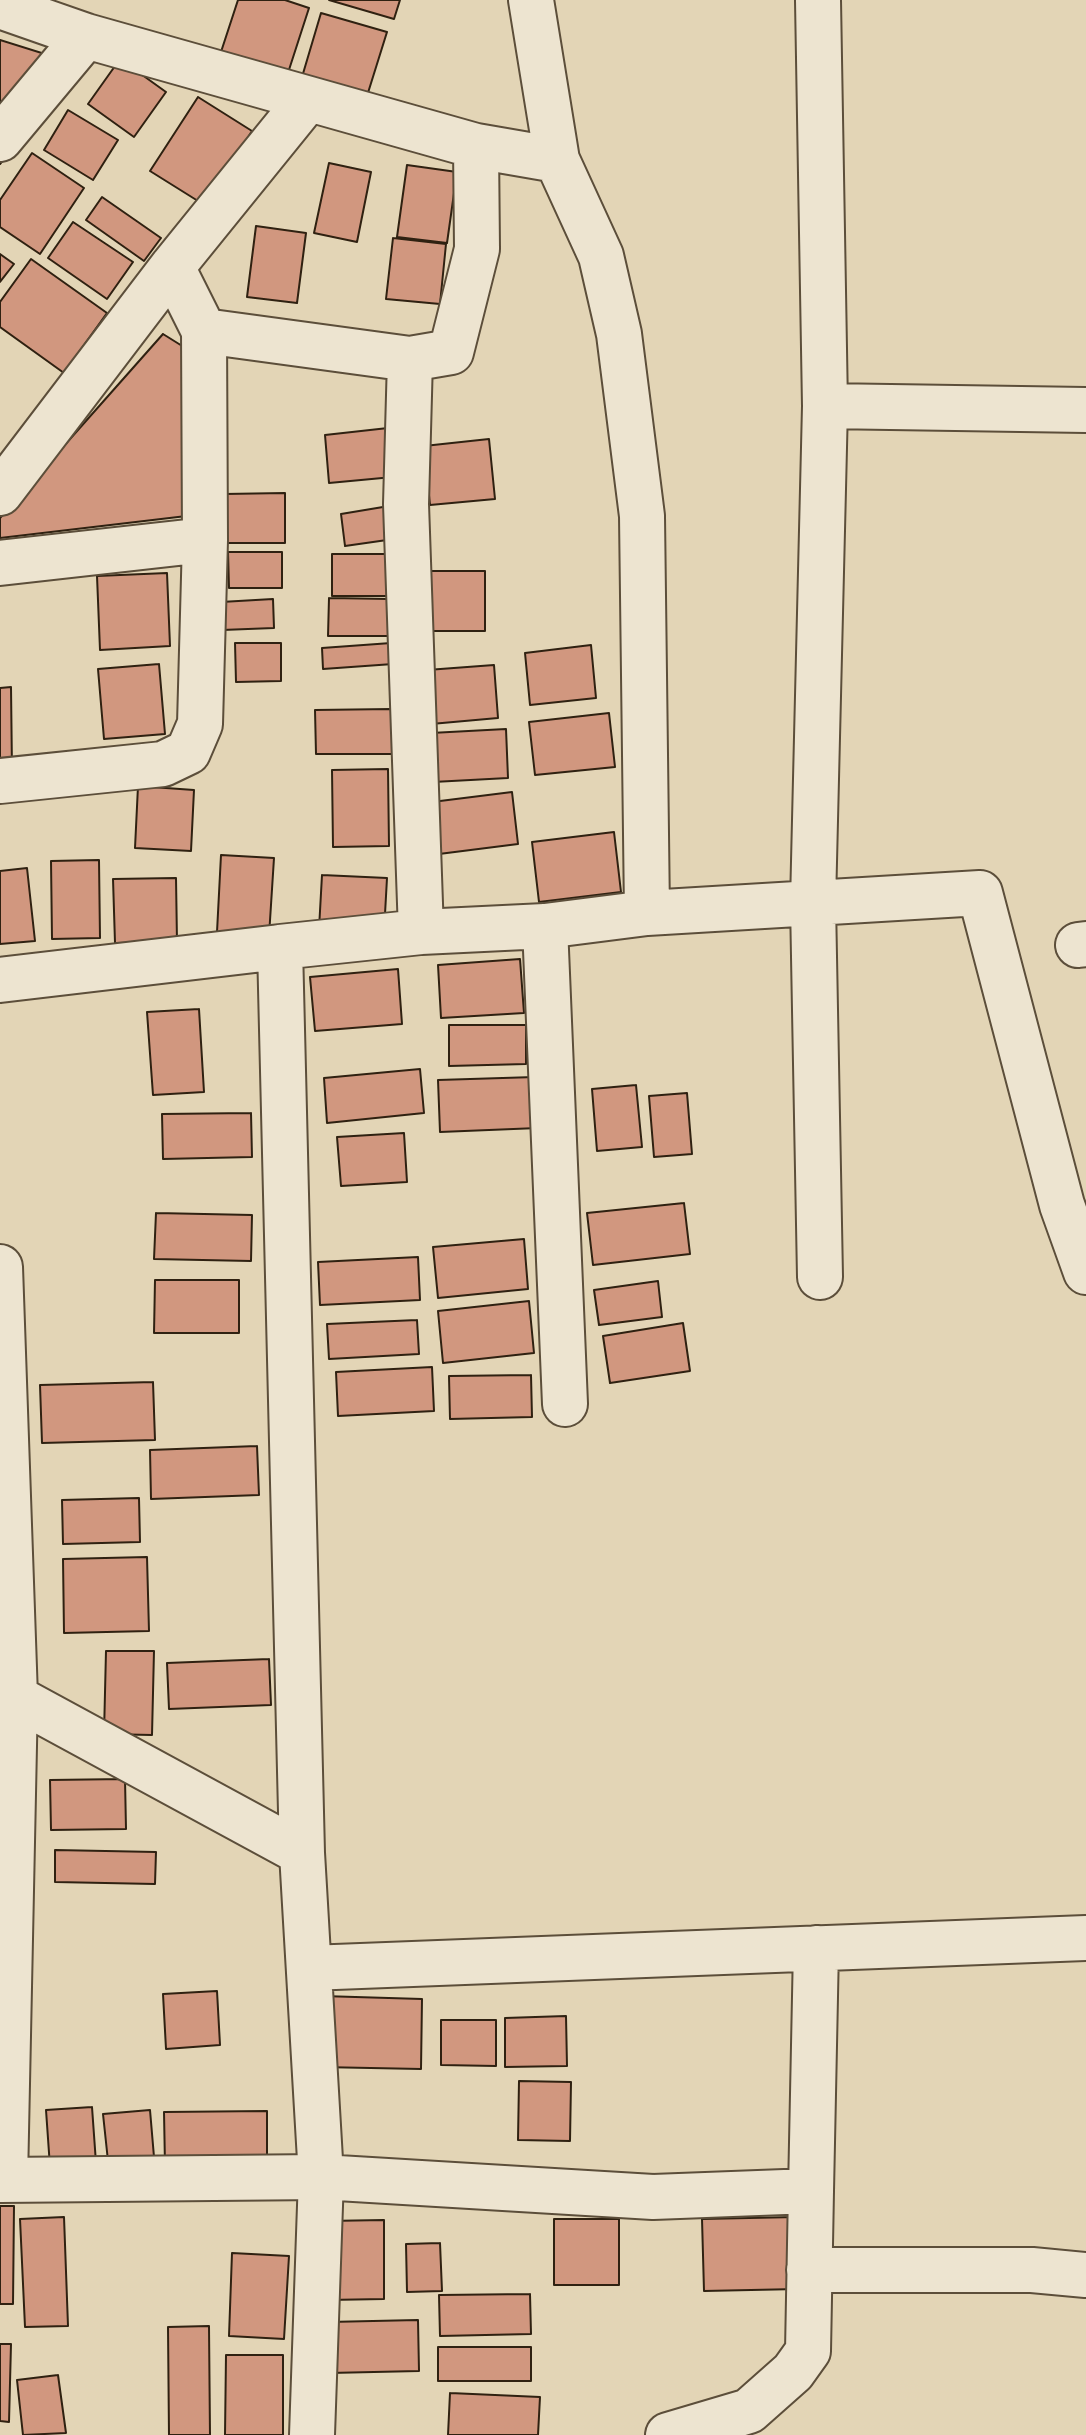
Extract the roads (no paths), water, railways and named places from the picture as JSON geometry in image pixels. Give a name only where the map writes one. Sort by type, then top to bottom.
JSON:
[{"type":"street","points":[[531,0],[557,160],[601,256],[619,334],[642,516],[647,913]]},
{"type":"street","points":[[818,0],[825,406],[813,903],[820,1277]]},
{"type":"street","points":[[0,6],[86,36],[476,146],[557,160]]},
{"type":"street","points":[[0,139],[86,36]]},
{"type":"street","points":[[0,493],[172,267],[308,99]]},
{"type":"street","points":[[204,331],[410,359],[451,352],[477,249],[476,146]]},
{"type":"street","points":[[0,781],[163,764],[188,752],[200,724],[205,540],[204,331],[172,267]]},
{"type":"street","points":[[410,359],[406,504],[421,932]]},
{"type":"street","points":[[825,406],[1086,410]]},
{"type":"street","points":[[0,563],[205,540]]},
{"type":"street","points":[[0,980],[421,932],[545,926],[647,913],[980,893],[1062,1205],[1086,1272]]},
{"type":"street","points":[[545,926],[565,1404]]},
{"type":"street","points":[[280,947],[302,1853],[321,2177],[312,2435]]},
{"type":"street","points":[[0,1267],[7,1693],[3,2180],[321,2177],[653,2197],[811,2191]]},
{"type":"street","points":[[7,1693],[302,1853]]},
{"type":"street","points":[[309,1968],[1086,1938]]},
{"type":"street","points":[[668,2435],[749,2411],[793,2372],[808,2351],[816,1948]]},
{"type":"street","points":[[809,2270],[1032,2270],[1086,2275]]}]
